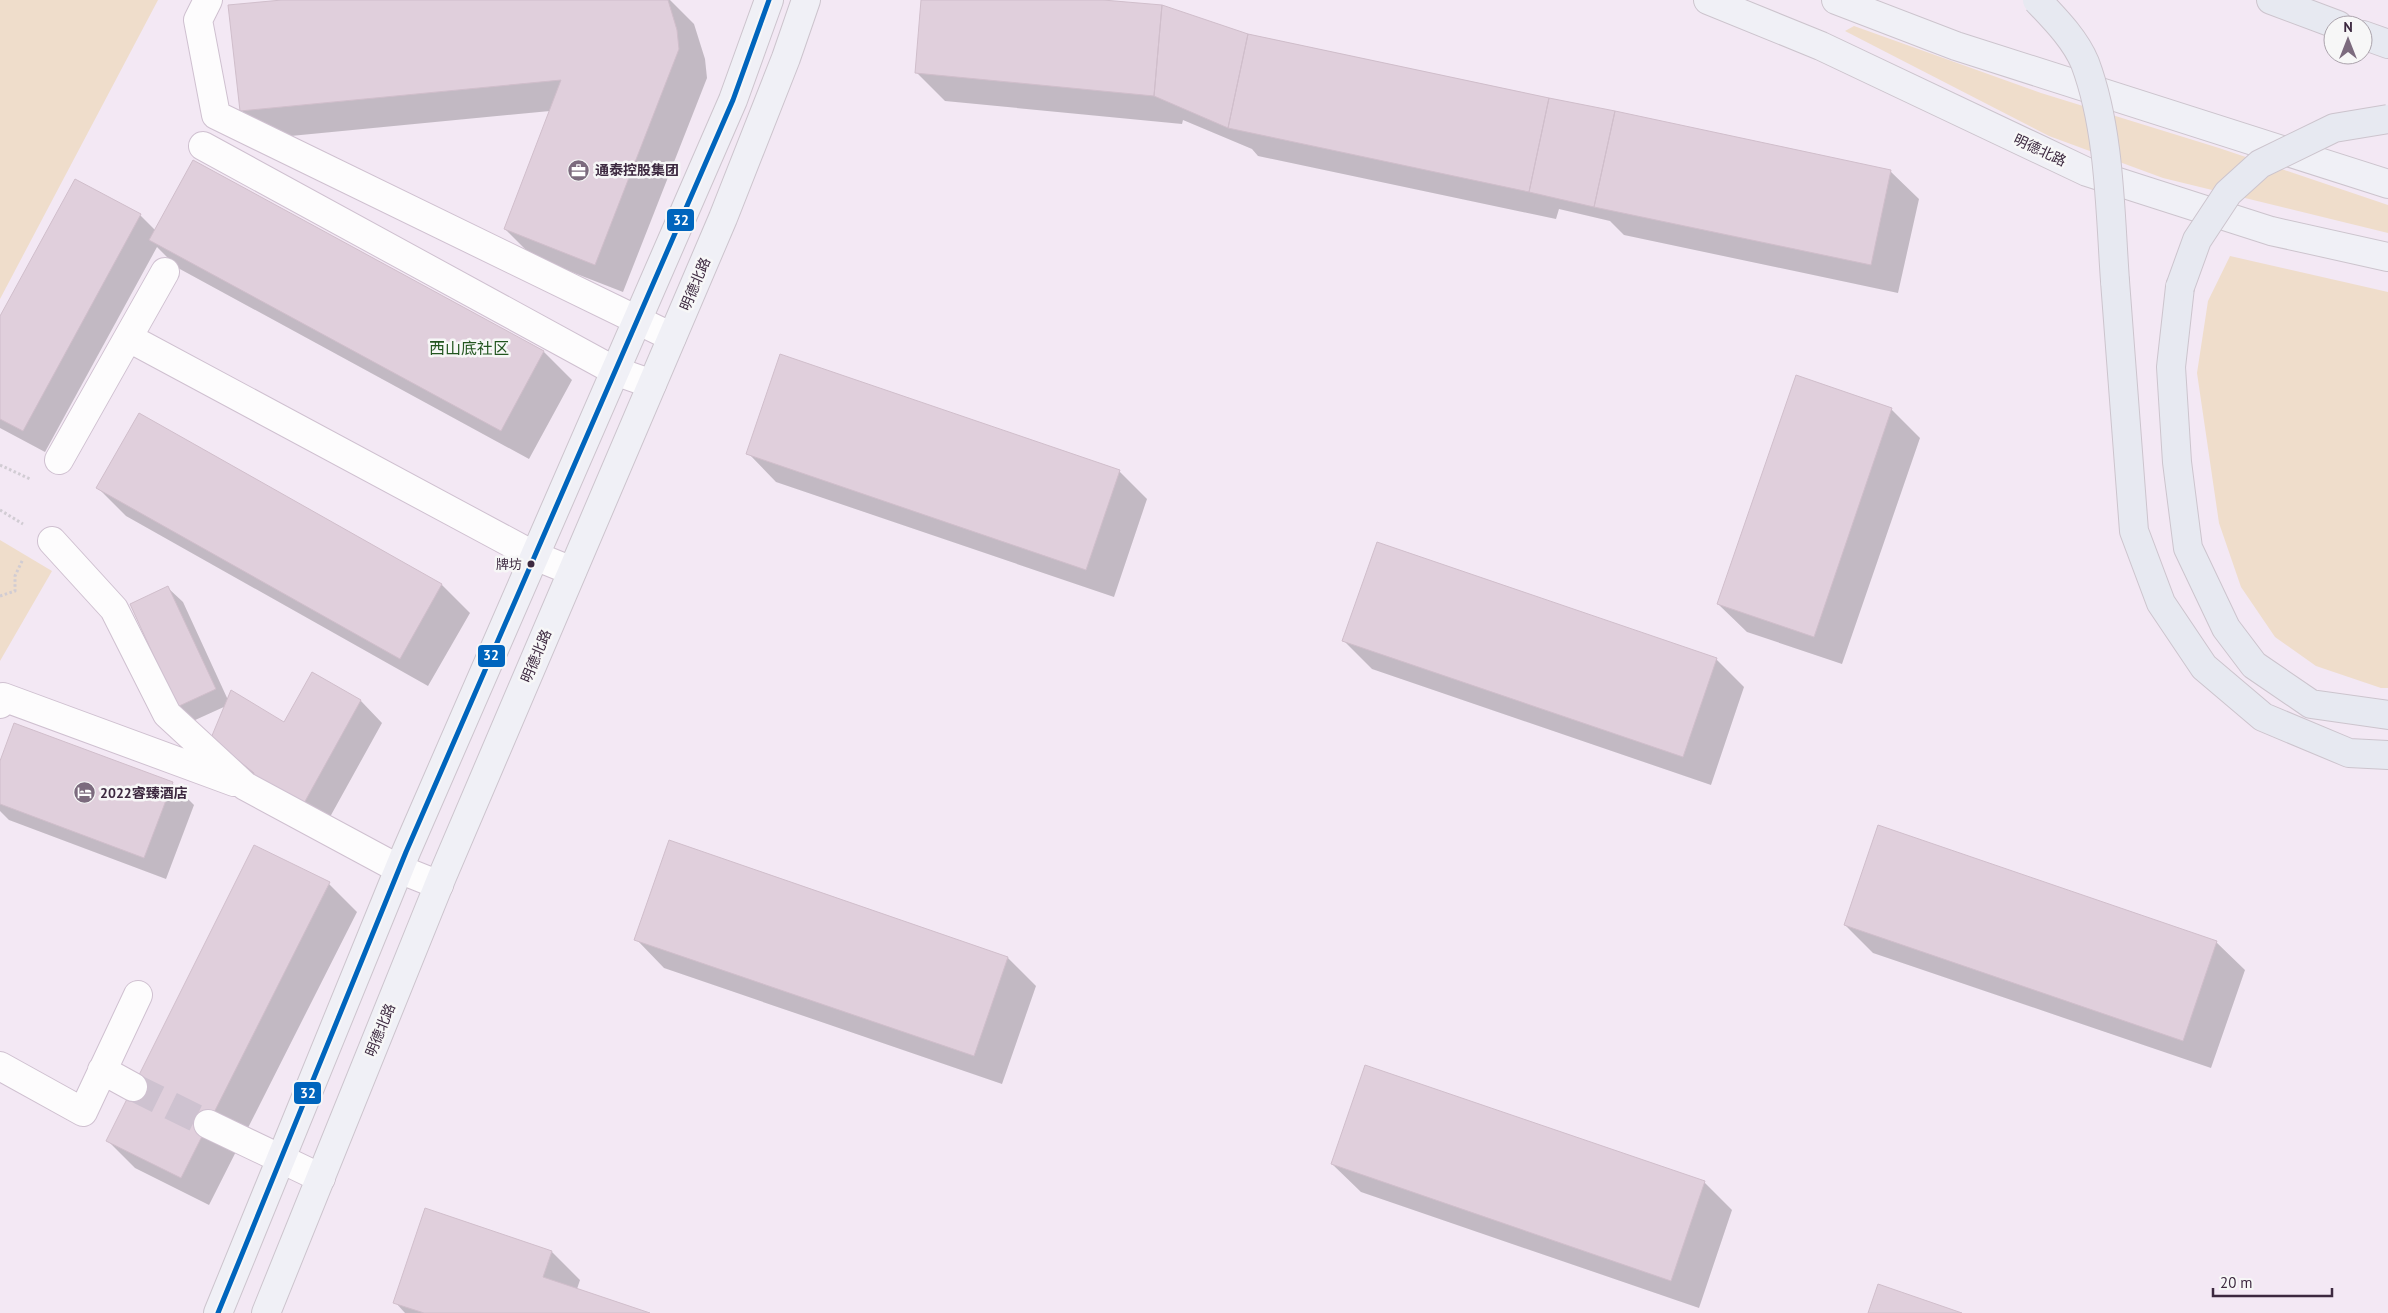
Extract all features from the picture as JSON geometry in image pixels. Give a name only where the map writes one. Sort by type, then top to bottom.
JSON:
[{"type":"highway","points":[[2037,0],[2064,28],[2085,63],[2105,138],[2134,531],[2161,603],[2204,667],[2263,716],[2349,753],[2388,755]]},
{"type":"highway","points":[[2271,0],[2323,19]]},
{"type":"highway","points":[[2373,39],[2388,44]]},
{"type":"highway","points":[[2388,119],[2334,128],[2260,164],[2228,193],[2197,240],[2180,286],[2171,367],[2177,462],[2188,548],[2226,628],[2254,664],[2311,704],[2388,715]]},
{"type":"main road","points":[[218,1313],[399,869],[733,100],[769,0]]},
{"type":"main road","name":"明德北路","points":[[266,1313],[439,885],[723,218],[786,58],[806,0]]},
{"type":"main road","name":"明德北路","points":[[1708,0],[1821,46],[2087,172],[2271,231],[2388,257]]},
{"type":"main road","points":[[1836,0],[1956,46],[2388,184]]},
{"type":"street","points":[[208,0],[198,20],[216,115],[672,337]]},
{"type":"street","points":[[203,146],[615,371],[652,384]]},
{"type":"street","points":[[59,460],[165,272]]},
{"type":"street","points":[[129,338],[535,556],[572,571]]},
{"type":"street","points":[[40,546],[114,608],[167,714],[245,786]]},
{"type":"street","points":[[0,704],[3,697],[245,786],[399,869],[439,885]]},
{"type":"street","points":[[0,1066],[83,1112],[138,995]]},
{"type":"street","points":[[102,1070],[133,1087]]},
{"type":"street","points":[[208,1124],[321,1178]]},
{"type":"path","points":[[0,596],[15,591],[15,576],[40,546]]},
{"type":"shaded area","points":[[0,0],[158,0],[0,299]]},
{"type":"shaded area","points":[[1854,26],[2041,93],[2219,148],[2388,205],[2388,233],[2163,178],[2049,136],[1845,31]]},
{"type":"shaded area","points":[[2230,256],[2388,292],[2388,688],[2381,688],[2316,666],[2275,637],[2241,587],[2219,523],[2197,373],[2208,301]]},
{"type":"shaded area","points":[[0,540],[52,571],[0,661]]},
{"type":"building","name":"通泰控股集团","points":[[282,0],[668,0],[677,30],[679,49],[595,265],[504,229],[561,80],[240,111],[228,5]]},
{"type":"building","points":[[921,0],[1103,0],[1162,5],[1154,96],[915,73]]},
{"type":"building","points":[[1162,5],[1248,34],[1228,128],[1154,96]]},
{"type":"building","points":[[1248,34],[1549,98],[1529,192],[1228,128]]},
{"type":"building","points":[[1549,98],[1615,111],[1594,207],[1529,192]]},
{"type":"building","points":[[1615,111],[1891,170],[1871,265],[1594,207]]},
{"type":"building","points":[[193,160],[544,351],[501,431],[149,240]]},
{"type":"building","points":[[75,179],[141,214],[23,431],[0,419],[0,316]]},
{"type":"building","points":[[780,354],[1120,470],[1086,570],[746,454]]},
{"type":"building","points":[[1796,375],[1892,408],[1814,637],[1717,604]]},
{"type":"building","points":[[139,413],[442,584],[400,659],[96,488]]},
{"type":"building","points":[[1377,542],[1717,658],[1683,757],[1342,641]]},
{"type":"building","points":[[168,586],[216,689],[177,707],[130,604]]},
{"type":"building","points":[[312,672],[361,700],[303,805],[253,780],[254,773],[211,738],[231,690],[284,722]]},
{"type":"building","name":"2022睿臻酒店","points":[[14,723],[173,782],[144,858],[0,804],[0,761]]},
{"type":"building","points":[[1878,825],[2217,941],[2183,1041],[1844,925]]},
{"type":"building","points":[[669,840],[1008,957],[974,1056],[634,940]]},
{"type":"building","points":[[254,845],[330,882],[181,1178],[106,1141]]},
{"type":"building","points":[[1365,1065],[1705,1181],[1671,1281],[1331,1164]]},
{"type":"building","points":[[425,1208],[552,1251],[543,1277],[650,1313],[424,1313],[393,1303]]},
{"type":"building","points":[[1878,1284],[1962,1313],[1868,1313]]},
{"type":"tunnel","points":[[133,1087],[208,1124]]},
{"type":"transit line","name":"32","points":[[218,1313],[406,852],[733,100],[769,0]]},
{"type":"place","name":"通泰控股集团","points":[[579,170]]},
{"type":"place","name":"牌坊","points":[[531,564]]},
{"type":"place","name":"2022睿臻酒店","points":[[84,793]]},
{"type":"district","name":"西山底社区","points":[[469,348]]}]
